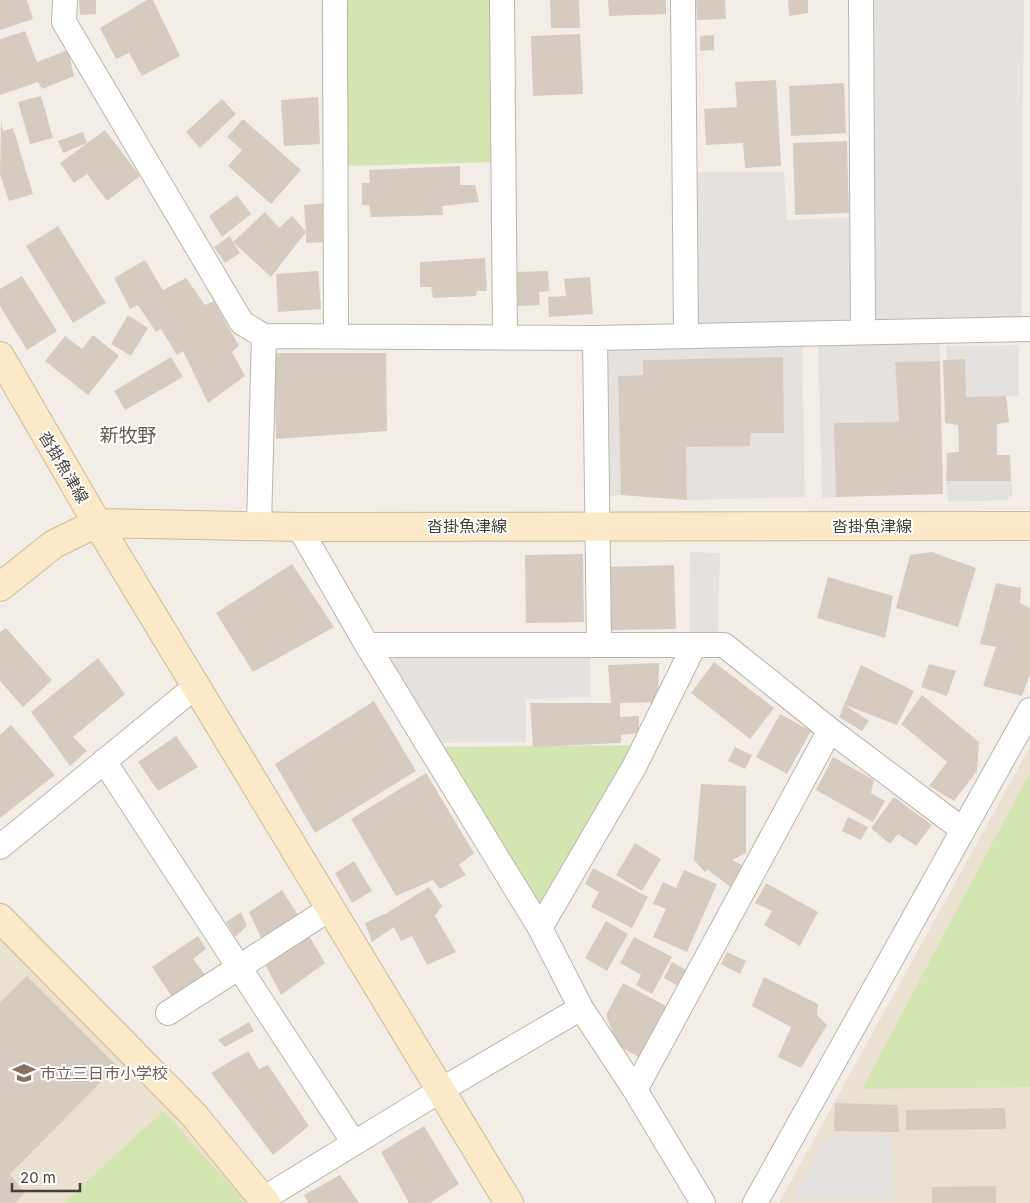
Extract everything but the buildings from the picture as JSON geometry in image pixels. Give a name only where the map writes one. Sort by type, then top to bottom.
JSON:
[{"type":"street","points":[[64,0],[64,22],[237,315],[242,323],[264,336],[595,338],[686,334],[1030,329]]},
{"type":"street","points":[[335,0],[336,336]]},
{"type":"street","points":[[502,0],[504,337]]},
{"type":"street","points":[[683,0],[686,334]]},
{"type":"street","points":[[861,0],[862,332]]},
{"type":"street","points":[[259,526],[264,336]]},
{"type":"street","points":[[595,338],[599,645]]},
{"type":"street","name":"沓掛魚津線","points":[[0,356],[98,523],[299,527],[598,525],[1030,526]]},
{"type":"street","points":[[0,587],[54,544],[98,523],[509,1203]]},
{"type":"street","points":[[299,527],[367,645],[540,928],[581,1008],[703,1203]]},
{"type":"street","points":[[367,645],[724,645],[830,730],[964,830]]},
{"type":"street","points":[[540,928],[634,767],[694,646]]},
{"type":"street","points":[[0,847],[196,686]]},
{"type":"street","points":[[755,1203],[1027,721]]},
{"type":"street","points":[[634,1090],[830,730]]},
{"type":"street","points":[[104,761],[354,1143]]},
{"type":"street","points":[[168,1013],[331,908]]},
{"type":"street","points":[[0,918],[193,1114],[264,1201],[441,1090],[581,1008]]},
{"type":"shaded area","points":[[870,0],[1024,0],[1021,317],[872,319]]},
{"type":"shaded area","points":[[694,172],[784,172],[787,220],[851,217],[851,321],[697,324]]},
{"type":"shaded area","points":[[939,341],[940,361],[895,362],[899,422],[835,423],[836,497],[822,498],[818,343]]},
{"type":"shaded area","points":[[802,342],[805,497],[687,500],[686,447],[750,433],[784,433],[782,358],[643,360],[643,375],[618,376],[621,495],[608,496],[605,345]]},
{"type":"shaded area","points":[[1019,345],[1019,396],[966,397],[964,359],[947,360],[946,346]]},
{"type":"shaded area","points":[[946,481],[1011,481],[1013,494],[1006,500],[948,502]]},
{"type":"shaded area","points":[[690,552],[720,553],[718,636],[689,636]]},
{"type":"shaded area","points":[[590,651],[591,697],[526,699],[526,742],[437,743],[389,664],[394,655]]},
{"type":"shaded area","points":[[1030,747],[1030,1203],[779,1203],[819,1130]]},
{"type":"shaded area","points":[[0,933],[179,1116],[250,1203],[0,1203]]},
{"type":"shaded area","points":[[828,1134],[892,1136],[893,1198],[792,1198]]},
{"type":"green space","points":[[345,0],[491,0],[494,162],[348,166]]},
{"type":"green space","points":[[634,745],[538,910],[439,747]]},
{"type":"green space","points":[[1030,772],[1030,1087],[862,1089]]},
{"type":"green space","points":[[163,1111],[239,1195],[244,1203],[64,1203]]},
{"type":"place","name":"市立三日市小学校","points":[[24,1073]]},
{"type":"district","name":"新牧野","points":[[128,435]]}]
